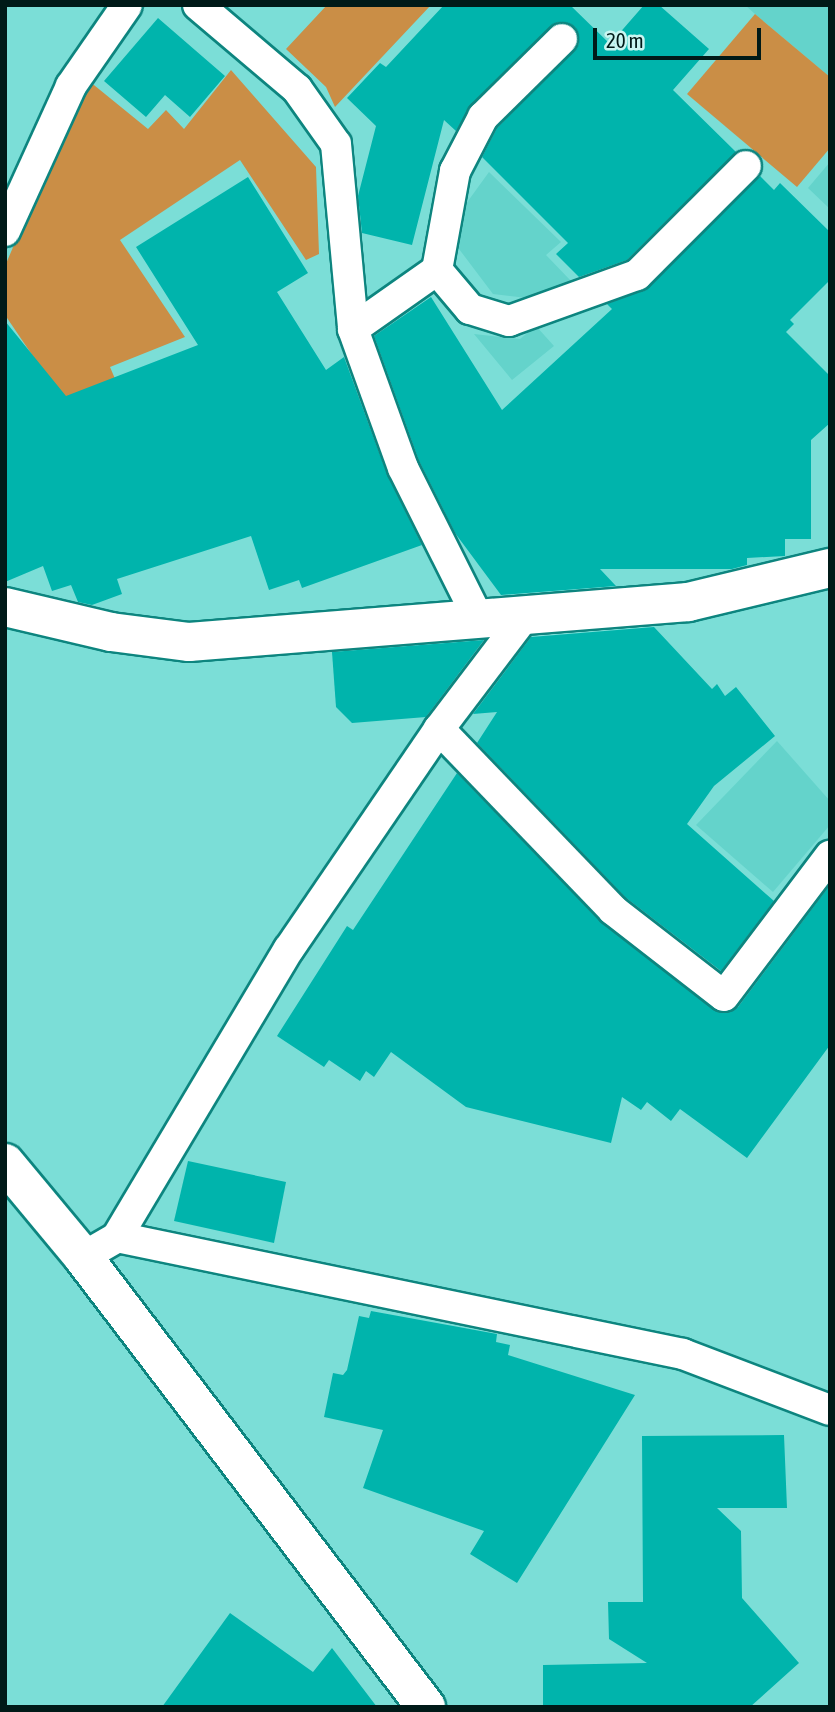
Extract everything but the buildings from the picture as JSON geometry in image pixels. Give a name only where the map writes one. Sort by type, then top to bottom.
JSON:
[{"type":"street","points":[[5,607],[111,632],[189,642],[477,615],[688,601],[830,568]]},
{"type":"street","points":[[5,1163],[83,1257],[426,1707]]},
{"type":"lane","points":[[5,231],[71,86],[127,5]]},
{"type":"lane","points":[[198,5],[297,89],[336,144],[353,329],[403,468],[477,615]]},
{"type":"lane","points":[[353,329],[437,270],[455,171],[483,117],[562,39]]},
{"type":"lane","points":[[437,270],[470,309],[509,321],[637,275],[746,166]]},
{"type":"lane","points":[[83,1257],[117,1237],[289,949],[439,729],[527,613]]},
{"type":"lane","points":[[439,729],[613,910],[724,996],[830,856]]},
{"type":"lane","points":[[117,1237],[683,1354],[830,1410]]},
{"type":"shaded area","points":[[327,5],[431,5],[335,107],[326,87],[286,49]]},
{"type":"shaded area","points":[[745,5],[830,5],[830,77],[755,14]]},
{"type":"shaded area","points":[[755,14],[830,77],[830,148],[797,187],[687,94]]},
{"type":"shaded area","points":[[231,70],[316,167],[319,254],[306,260],[240,160],[120,240],[185,337],[110,367],[127,407],[77,421],[5,315],[5,266],[37,191],[89,81],[148,129],[166,110],[184,129]]},
{"type":"shaded area","points":[[830,162],[830,209],[808,188]]},
{"type":"shaded area","points":[[489,172],[561,242],[546,255],[571,281],[527,298],[493,294],[456,245],[463,208]]},
{"type":"shaded area","points":[[536,326],[554,346],[512,380],[474,334],[520,339]]},
{"type":"shaded area","points":[[777,741],[830,801],[830,825],[773,892],[696,825]]}]
